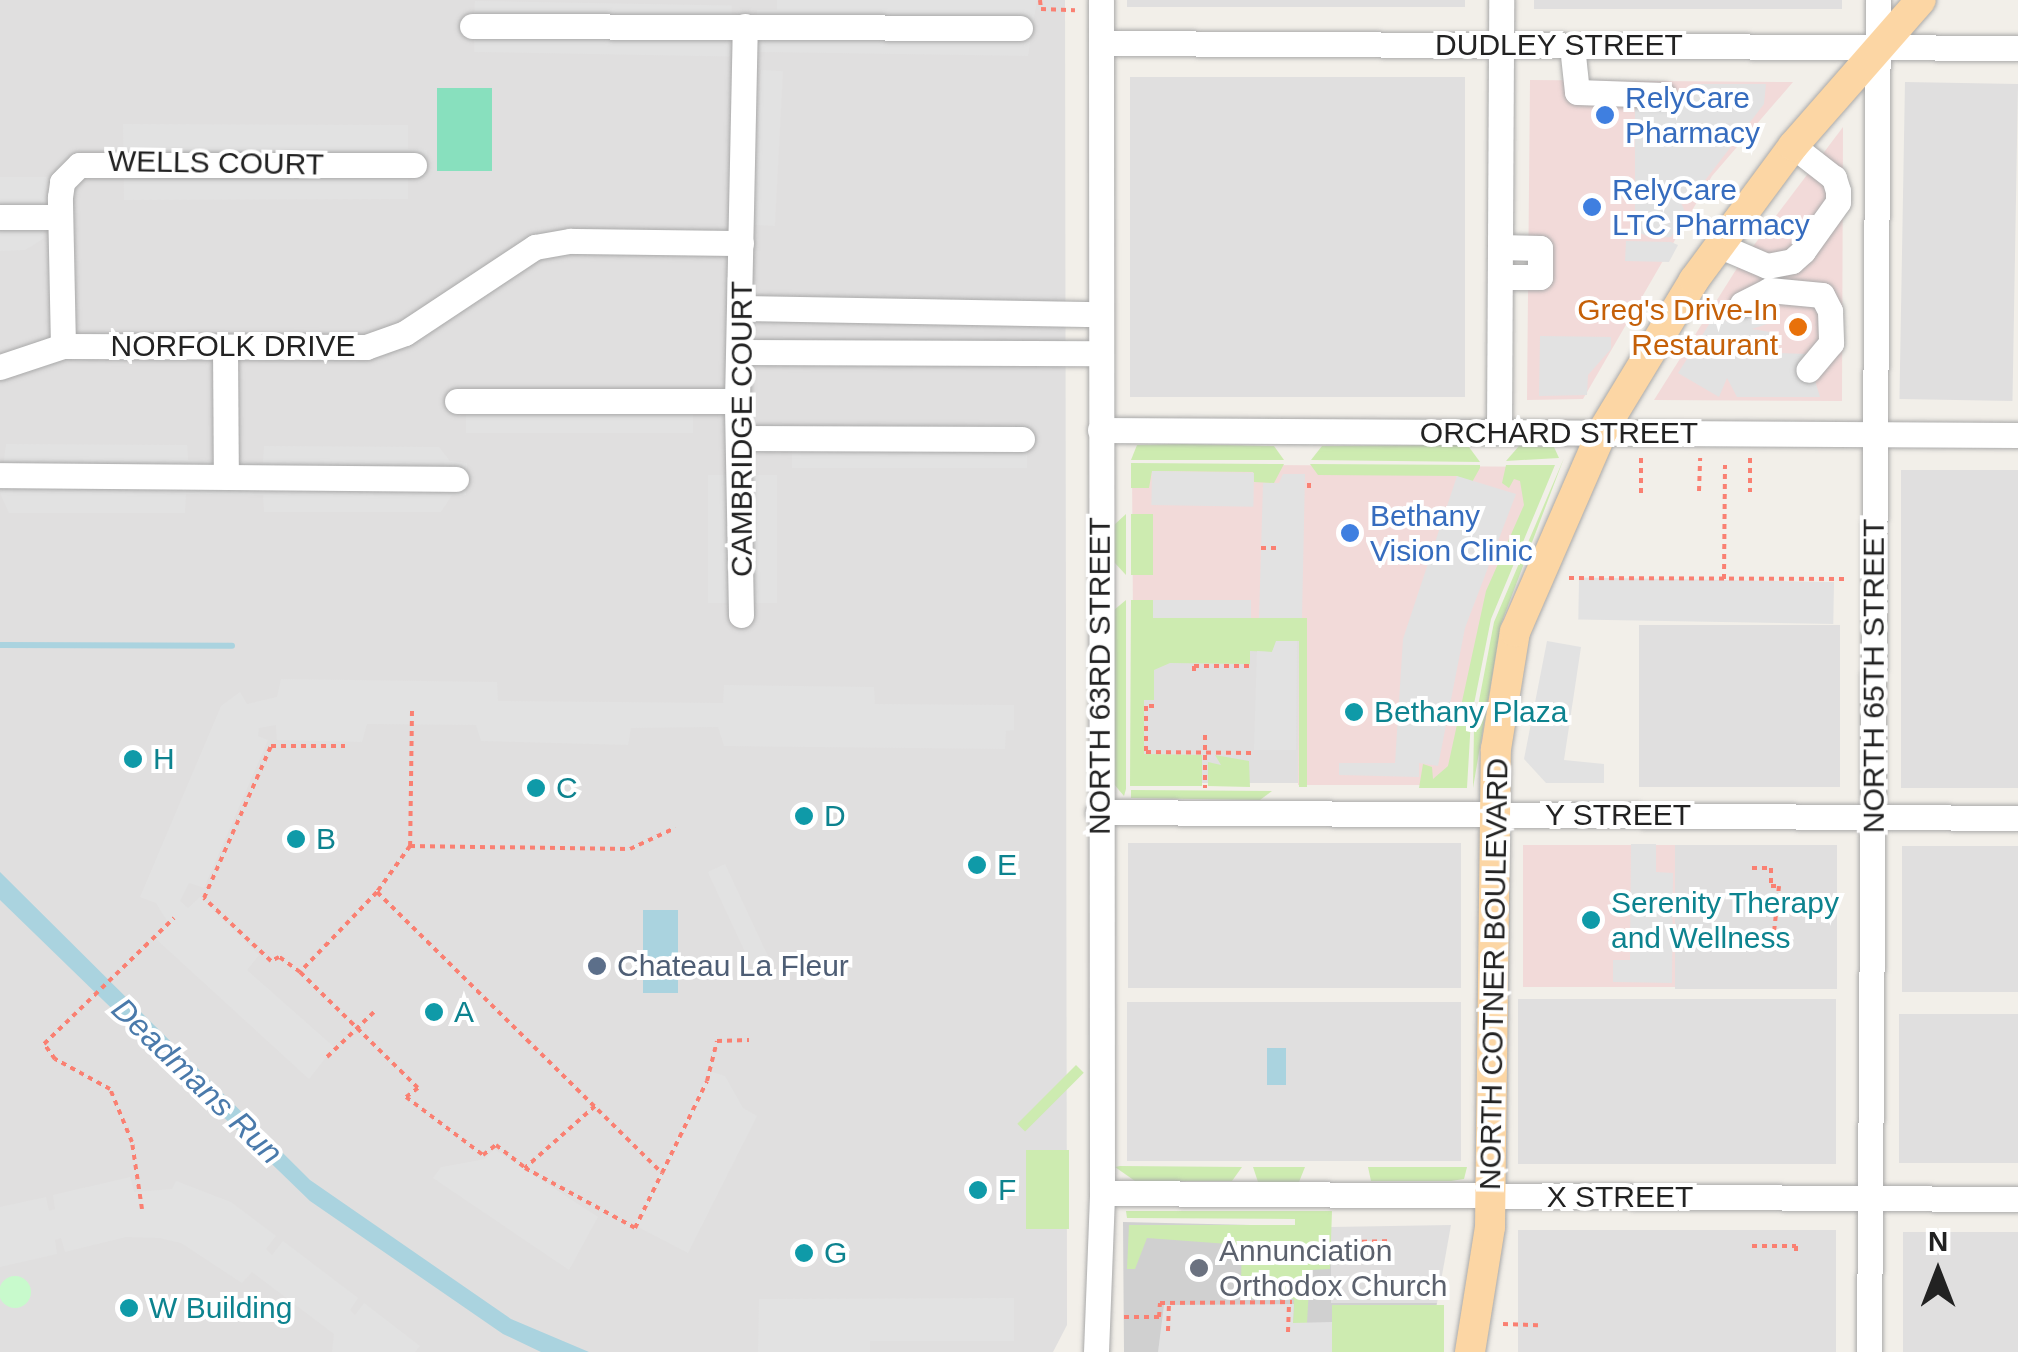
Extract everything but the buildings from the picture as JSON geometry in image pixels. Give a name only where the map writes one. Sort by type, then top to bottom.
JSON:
[{"type":"main road","name":"NORTH COTNER BOULEVARD","points":[[1470,1352],[1492,1196],[1494,814],[1500,710],[1515,632],[1602,432],[1718,244],[1793,146],[1921,0]]},
{"type":"street","name":"NORTH 63RD STREET","points":[[1096,1352],[1102,1193],[1098,812],[1101,0]]},
{"type":"street","points":[[1499,432],[1502,0]]},
{"type":"street","name":"NORTH 65TH STREET","points":[[1869,1352],[1878,0]]},
{"type":"street","points":[[472,26],[1020,28]]},
{"type":"street","name":"CAMBRIDGE COURT","points":[[742,615],[742,438],[738,401],[744,308],[745,26]]},
{"type":"street","name":"DUDLEY STREET","points":[[1101,43],[2018,48]]},
{"type":"street","points":[[1572,46],[1577,92],[1663,95]]},
{"type":"street","points":[[1718,244],[1767,266],[1792,261],[1803,251],[1838,202],[1838,191],[1834,178],[1793,146]]},
{"type":"street","name":"WELLS COURT","points":[[63,346],[62,182],[79,164],[94,161],[414,165]]},
{"type":"street","points":[[0,217],[60,217]]},
{"type":"street","name":"NORFOLK DRIVE","points":[[0,367],[63,346],[341,349],[388,342],[535,247],[570,241],[742,243]]},
{"type":"street","points":[[1500,247],[1540,248],[1540,278],[1500,278]]},
{"type":"street","points":[[1742,304],[1769,290],[1822,295],[1831,343],[1808,370]]},
{"type":"street","points":[[744,308],[1100,314]]},
{"type":"street","points":[[225,348],[226,477]]},
{"type":"street","points":[[743,352],[1100,353]]},
{"type":"street","points":[[457,401],[738,401]]},
{"type":"street","name":"ORCHARD STREET","points":[[1100,430],[2018,435]]},
{"type":"street","points":[[742,438],[1022,440]]},
{"type":"street","points":[[0,475],[456,479]]},
{"type":"street","name":"Y STREET","points":[[1098,812],[2018,818]]},
{"type":"street","name":"X STREET","points":[[1102,1193],[2018,1199]]},
{"type":"path","points":[[1040,0],[1041,9],[1075,10]]},
{"type":"path","points":[[1640,448],[1641,498]]},
{"type":"path","points":[[1700,448],[1700,491]]},
{"type":"path","points":[[1750,449],[1750,492]]},
{"type":"path","points":[[1724,579],[1725,465]]},
{"type":"path","points":[[1309,483],[1309,490]]},
{"type":"path","points":[[1261,548],[1277,548]]},
{"type":"path","points":[[1561,578],[1850,579]]},
{"type":"path","points":[[1194,671],[1194,666],[1253,666]]},
{"type":"path","points":[[1154,706],[1146,706],[1146,752],[1253,752]]},
{"type":"path","points":[[300,972],[377,892],[410,846],[412,711]]},
{"type":"path","points":[[1205,735],[1205,788]]},
{"type":"path","points":[[345,746],[271,746],[204,898],[271,961],[280,956],[300,972],[418,1088],[406,1097],[483,1154],[496,1144],[525,1168],[635,1228],[707,1080],[716,1041],[749,1040]]},
{"type":"path","points":[[410,846],[630,850],[676,828]]},
{"type":"path","points":[[1752,868],[1771,868],[1771,886],[1778,886],[1772,950]]},
{"type":"path","points":[[377,892],[662,1173]]},
{"type":"path","points":[[142,1209],[132,1142],[110,1089],[47,1052],[44,1044],[174,918]]},
{"type":"path","points":[[327,1057],[376,1010]]},
{"type":"path","points":[[525,1168],[595,1106]]},
{"type":"path","points":[[1352,1242],[1392,1242]]},
{"type":"path","points":[[1752,1246],[1796,1246],[1796,1253]]},
{"type":"path","points":[[1124,1317],[1160,1317],[1160,1303],[1290,1302],[1288,1332]]},
{"type":"path","points":[[1168,1331],[1169,1303]]},
{"type":"path","points":[[1503,1324],[1538,1324]]},
{"type":"shaded area","points":[[0,0],[1065,0],[1067,1325],[1053,1352],[0,1352]]},
{"type":"shaded area","points":[[777,0],[1037,0],[1028,56],[756,52],[757,10],[777,10]]},
{"type":"shaded area","points":[[1127,0],[1465,0],[1465,7],[1127,7]]},
{"type":"shaded area","points":[[1534,0],[1842,0],[1842,9],[1534,9]]},
{"type":"shaded area","points":[[475,1],[732,5],[731,56],[474,52]]},
{"type":"shaded area","points":[[761,70],[783,71],[775,226],[753,225]]},
{"type":"shaded area","points":[[1130,77],[1465,77],[1465,397],[1130,397]]},
{"type":"shaded area","points":[[1530,80],[1793,82],[1712,176],[1583,399],[1527,400]]},
{"type":"shaded area","points":[[1905,82],[2018,84],[2012,401],[1899,399]]},
{"type":"shaded area","points":[[1695,84],[1766,84],[1764,104],[1689,201],[1677,194],[1686,214],[1671,237],[1652,238],[1635,231],[1635,108],[1651,108]]},
{"type":"shaded area","points":[[123,124],[408,125],[408,149],[427,150],[426,176],[408,178],[408,199],[124,200]]},
{"type":"shaded area","points":[[1843,127],[1842,401],[1654,400],[1739,265]]},
{"type":"shaded area","points":[[0,177],[48,177],[43,239],[25,250],[0,251]]},
{"type":"shaded area","points":[[1626,241],[1678,245],[1669,262],[1625,261]]},
{"type":"shaded area","points":[[1736,293],[1757,312],[1770,312],[1770,323],[1752,329],[1770,332],[1770,347],[1751,352],[1807,354],[1820,397],[1737,397],[1727,378],[1719,397],[1678,373],[1715,315],[1731,323],[1727,311]]},
{"type":"shaded area","points":[[1540,336],[1611,337],[1611,349],[1588,375],[1587,395],[1539,396]]},
{"type":"shaded area","points":[[466,409],[693,409],[693,433],[466,433]]},
{"type":"shaded area","points":[[792,425],[1027,425],[1027,468],[792,468]]},
{"type":"shaded area","points":[[6,444],[187,445],[188,460],[263,463],[264,446],[439,447],[450,461],[467,463],[466,495],[452,495],[441,512],[264,512],[263,495],[186,494],[185,513],[9,513],[0,493]]},
{"type":"shaded area","points":[[1132,464],[1546,467],[1520,525],[1476,658],[1463,785],[1298,785],[1299,623],[1133,623]]},
{"type":"shaded area","points":[[1901,470],[2018,470],[2018,788],[1901,788]]},
{"type":"shaded area","points":[[1152,471],[1254,473],[1253,507],[1151,505]]},
{"type":"shaded area","points":[[1283,474],[1305,474],[1302,618],[1259,618],[1263,483],[1279,483]]},
{"type":"shaded area","points":[[708,475],[777,475],[777,603],[708,603]]},
{"type":"shaded area","points":[[1457,476],[1516,494],[1465,628],[1438,766],[1419,763],[1419,777],[1339,775],[1339,763],[1395,763],[1403,639]]},
{"type":"shaded area","points":[[1579,578],[1834,582],[1833,624],[1578,620]]},
{"type":"shaded area","points":[[1153,600],[1251,600],[1251,618],[1153,618]]},
{"type":"shaded area","points":[[1133,623],[1299,623],[1299,783],[1133,783]]},
{"type":"shaded area","points":[[1639,625],[1840,625],[1840,787],[1639,787]]},
{"type":"shaded area","points":[[1276,641],[1297,641],[1296,750],[1254,750],[1257,651],[1272,652]]},
{"type":"shaded area","points":[[1547,641],[1581,647],[1564,760],[1604,764],[1604,783],[1546,783],[1524,759]]},
{"type":"shaded area","points":[[281,679],[497,682],[498,701],[723,703],[724,685],[874,687],[875,704],[1014,705],[1014,730],[1006,731],[1005,749],[724,746],[718,727],[631,728],[628,745],[481,741],[476,725],[367,724],[362,742],[277,740],[276,725],[259,728],[258,736],[268,740],[204,888],[189,883],[180,901],[188,908],[200,897],[259,955],[247,970],[334,1047],[309,1079],[156,939],[169,924],[156,903],[140,897],[221,706],[240,692],[247,704],[277,697]]},
{"type":"shaded area","points":[[1128,843],[1461,843],[1461,988],[1128,988]]},
{"type":"shaded area","points":[[1631,844],[1656,844],[1656,872],[1673,873],[1672,983],[1613,982],[1613,960],[1630,960]]},
{"type":"shaded area","points":[[1523,845],[1675,845],[1675,987],[1523,987]]},
{"type":"shaded area","points":[[1675,845],[1837,845],[1837,989],[1675,989]]},
{"type":"shaded area","points":[[1902,846],[2018,846],[2018,992],[1902,992]]},
{"type":"shaded area","points":[[725,864],[775,972],[758,980],[708,872]]},
{"type":"shaded area","points":[[1518,999],[1836,999],[1836,1164],[1518,1164]]},
{"type":"shaded area","points":[[1127,1002],[1461,1002],[1461,1161],[1127,1161]]},
{"type":"shaded area","points":[[1899,1014],[2018,1014],[2018,1163],[1899,1163]]},
{"type":"shaded area","points":[[709,1071],[725,1076],[743,1108],[757,1116],[688,1253],[634,1225]]},
{"type":"shaded area","points":[[494,1149],[598,1217],[569,1270],[433,1178],[441,1167],[485,1159]]},
{"type":"shaded area","points":[[130,1177],[134,1192],[172,1189],[176,1181],[231,1202],[276,1236],[266,1249],[272,1255],[283,1241],[358,1298],[350,1310],[355,1315],[364,1303],[420,1346],[415,1352],[332,1352],[334,1334],[252,1272],[242,1283],[181,1243],[159,1238],[126,1237],[65,1252],[61,1238],[55,1240],[57,1254],[0,1267],[0,1207],[46,1197],[49,1211],[55,1209],[53,1195]]},
{"type":"shaded area","points":[[1123,1222],[1331,1227],[1331,1303],[1437,1303],[1427,1352],[1124,1352]]},
{"type":"shaded area","points":[[1451,1225],[1437,1303],[1331,1303],[1331,1227]]},
{"type":"shaded area","points":[[1518,1230],[1836,1230],[1836,1352],[1518,1352]]},
{"type":"shaded area","points":[[1903,1232],[2018,1232],[2018,1352],[1903,1352]]},
{"type":"shaded area","points":[[1014,1298],[1014,1341],[870,1341],[870,1352],[758,1352],[759,1299]]},
{"type":"shaded area","points":[[1294,1304],[1293,1323],[1332,1322],[1332,1352],[1158,1352],[1164,1305]]},
{"type":"green space","points":[[437,88],[492,88],[492,171],[437,171]]},
{"type":"green space","points":[[1137,445],[1274,446],[1284,460],[1131,460]]},
{"type":"green space","points":[[1322,446],[1469,447],[1480,462],[1311,460]]},
{"type":"green space","points":[[1519,446],[1554,447],[1559,458],[1506,461]]},
{"type":"green space","points":[[1564,458],[1501,624],[1473,788],[1474,727],[1494,622]]},
{"type":"green space","points":[[1131,463],[1284,464],[1274,483],[1254,482],[1253,472],[1152,471],[1149,488],[1131,488]]},
{"type":"green space","points":[[1310,464],[1480,468],[1471,484],[1457,476],[1318,475]]},
{"type":"green space","points":[[1506,465],[1555,465],[1491,619],[1471,719],[1467,788],[1419,788],[1423,764],[1432,767],[1433,779],[1448,766],[1486,591],[1524,505],[1520,481],[1514,479],[1509,488],[1502,483]]},
{"type":"green space","points":[[1126,514],[1126,575],[1113,561],[1114,525]]},
{"type":"green space","points":[[1131,514],[1153,514],[1153,575],[1131,575]]},
{"type":"green space","points":[[1126,600],[1124,796],[1113,783],[1114,610]]},
{"type":"green space","points":[[1131,600],[1153,600],[1153,618],[1307,618],[1307,787],[1299,787],[1299,641],[1277,641],[1272,652],[1250,651],[1250,664],[1170,663],[1154,670],[1154,700],[1144,700],[1144,754],[1202,755],[1202,786],[1130,786]]},
{"type":"green space","points":[[1215,755],[1249,761],[1250,787],[1208,786],[1208,762],[1221,765]]},
{"type":"green space","points":[[1131,790],[1272,791],[1260,800],[1131,798]]},
{"type":"green space","points":[[1076,1065],[1084,1073],[1025,1131],[1017,1124]]},
{"type":"green space","points":[[1026,1150],[1069,1150],[1069,1229],[1026,1229]]},
{"type":"green space","points":[[1115,1167],[1242,1167],[1232,1181],[1135,1181]]},
{"type":"green space","points":[[1253,1167],[1305,1167],[1299,1182],[1258,1182]]},
{"type":"green space","points":[[1368,1167],[1467,1167],[1464,1179],[1451,1181],[1371,1181]]},
{"type":"green space","points":[[1126,1211],[1332,1211],[1330,1269],[1310,1270],[1307,1323],[1293,1323],[1294,1299],[1248,1298],[1248,1281],[1241,1281],[1242,1245],[1147,1238],[1135,1269],[1127,1269],[1129,1225],[1295,1225],[1295,1219],[1127,1218]]},
{"type":"green space","points":[[15,1276],[26,1281],[31,1292],[26,1303],[15,1308],[4,1303],[-1,1292],[4,1281]]},
{"type":"green space","points":[[1332,1305],[1444,1305],[1444,1352],[1332,1352]]},
{"type":"water","name":"Deadmans Run","points":[[0,872],[310,1180],[511,1319],[589,1352],[541,1352],[503,1334],[310,1201],[0,900]]},
{"type":"water","points":[[643,910],[678,910],[678,993],[643,993]]},
{"type":"water","points":[[1267,1048],[1286,1048],[1286,1085],[1267,1085]]},
{"type":"waterway","points":[[0,645],[232,646]]},
{"type":"place","name":"RelyCare Pharmacy","points":[[1605,115]]},
{"type":"place","name":"RelyCare LTC Pharmacy","points":[[1592,207]]},
{"type":"place","name":"Greg's Drive-In Restaurant","points":[[1798,327]]},
{"type":"place","name":"Bethany Vision Clinic","points":[[1350,533]]},
{"type":"place","name":"Bethany Plaza","points":[[1354,712]]},
{"type":"place","name":"H","points":[[133,759]]},
{"type":"place","name":"C","points":[[536,788]]},
{"type":"place","name":"D","points":[[804,816]]},
{"type":"place","name":"B","points":[[296,839]]},
{"type":"place","name":"E","points":[[977,865]]},
{"type":"place","name":"Serenity Therapy and Wellness","points":[[1591,920]]},
{"type":"place","name":"Chateau La Fleur","points":[[597,966]]},
{"type":"place","name":"A","points":[[434,1012]]},
{"type":"place","name":"F","points":[[978,1190]]},
{"type":"place","name":"G","points":[[804,1253]]},
{"type":"place","name":"Annunciation Orthodox Church","points":[[1199,1268]]},
{"type":"place","name":"W Building","points":[[129,1308]]}]
